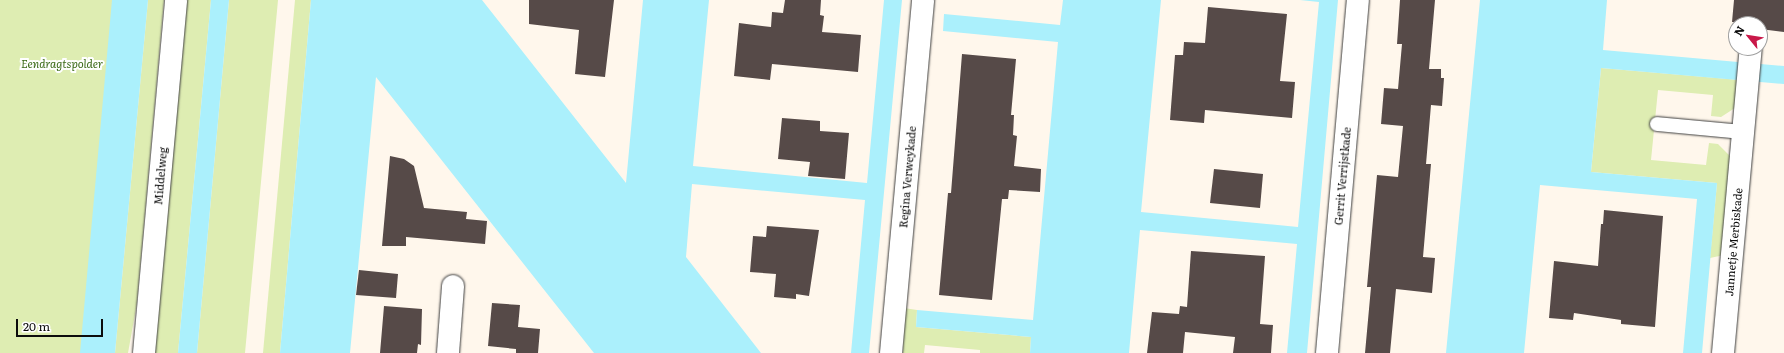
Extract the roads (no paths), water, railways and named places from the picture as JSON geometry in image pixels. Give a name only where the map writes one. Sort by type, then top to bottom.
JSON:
[{"type":"street","name":"Middelweg","points":[[144,353],[176,0]]},
{"type":"street","name":"Regina Verweykade","points":[[891,353],[923,0]]},
{"type":"street","name":"Gerrit Verrijstkade","points":[[1327,353],[1358,0]]},
{"type":"street","name":"Jannetje Merbiskade","points":[[1723,353],[1750,56]]},
{"type":"street","points":[[448,353],[453,286]]},
{"type":"lane","points":[[1657,124],[1744,132]]},
{"type":"water","points":[[112,0],[148,0],[115,353],[80,353]]},
{"type":"water","points":[[211,0],[229,0],[197,353],[178,353]]},
{"type":"water","points":[[311,0],[482,0],[626,183],[643,0],[709,0],[693,166],[867,183],[884,0],[902,0],[869,353],[851,353],[865,200],[692,184],[686,257],[761,353],[594,353],[376,77],[350,353],[280,353]]},
{"type":"water","points":[[1063,0],[1161,0],[1141,212],[1298,227],[1319,2],[1300,0],[1338,0],[1307,353],[1287,353],[1297,244],[1140,230],[1129,353],[1030,353],[1031,337],[916,327],[917,310],[1033,320],[1058,42],[943,31],[944,14],[1060,25]]},
{"type":"water","points":[[1480,0],[1607,0],[1603,50],[1784,66],[1784,84],[1601,68],[1591,172],[1717,183],[1702,353],[1683,353],[1697,199],[1540,185],[1524,353],[1446,353]]},
{"type":"park label","name":"Eendragtspolder","points":[[62,63]]}]
